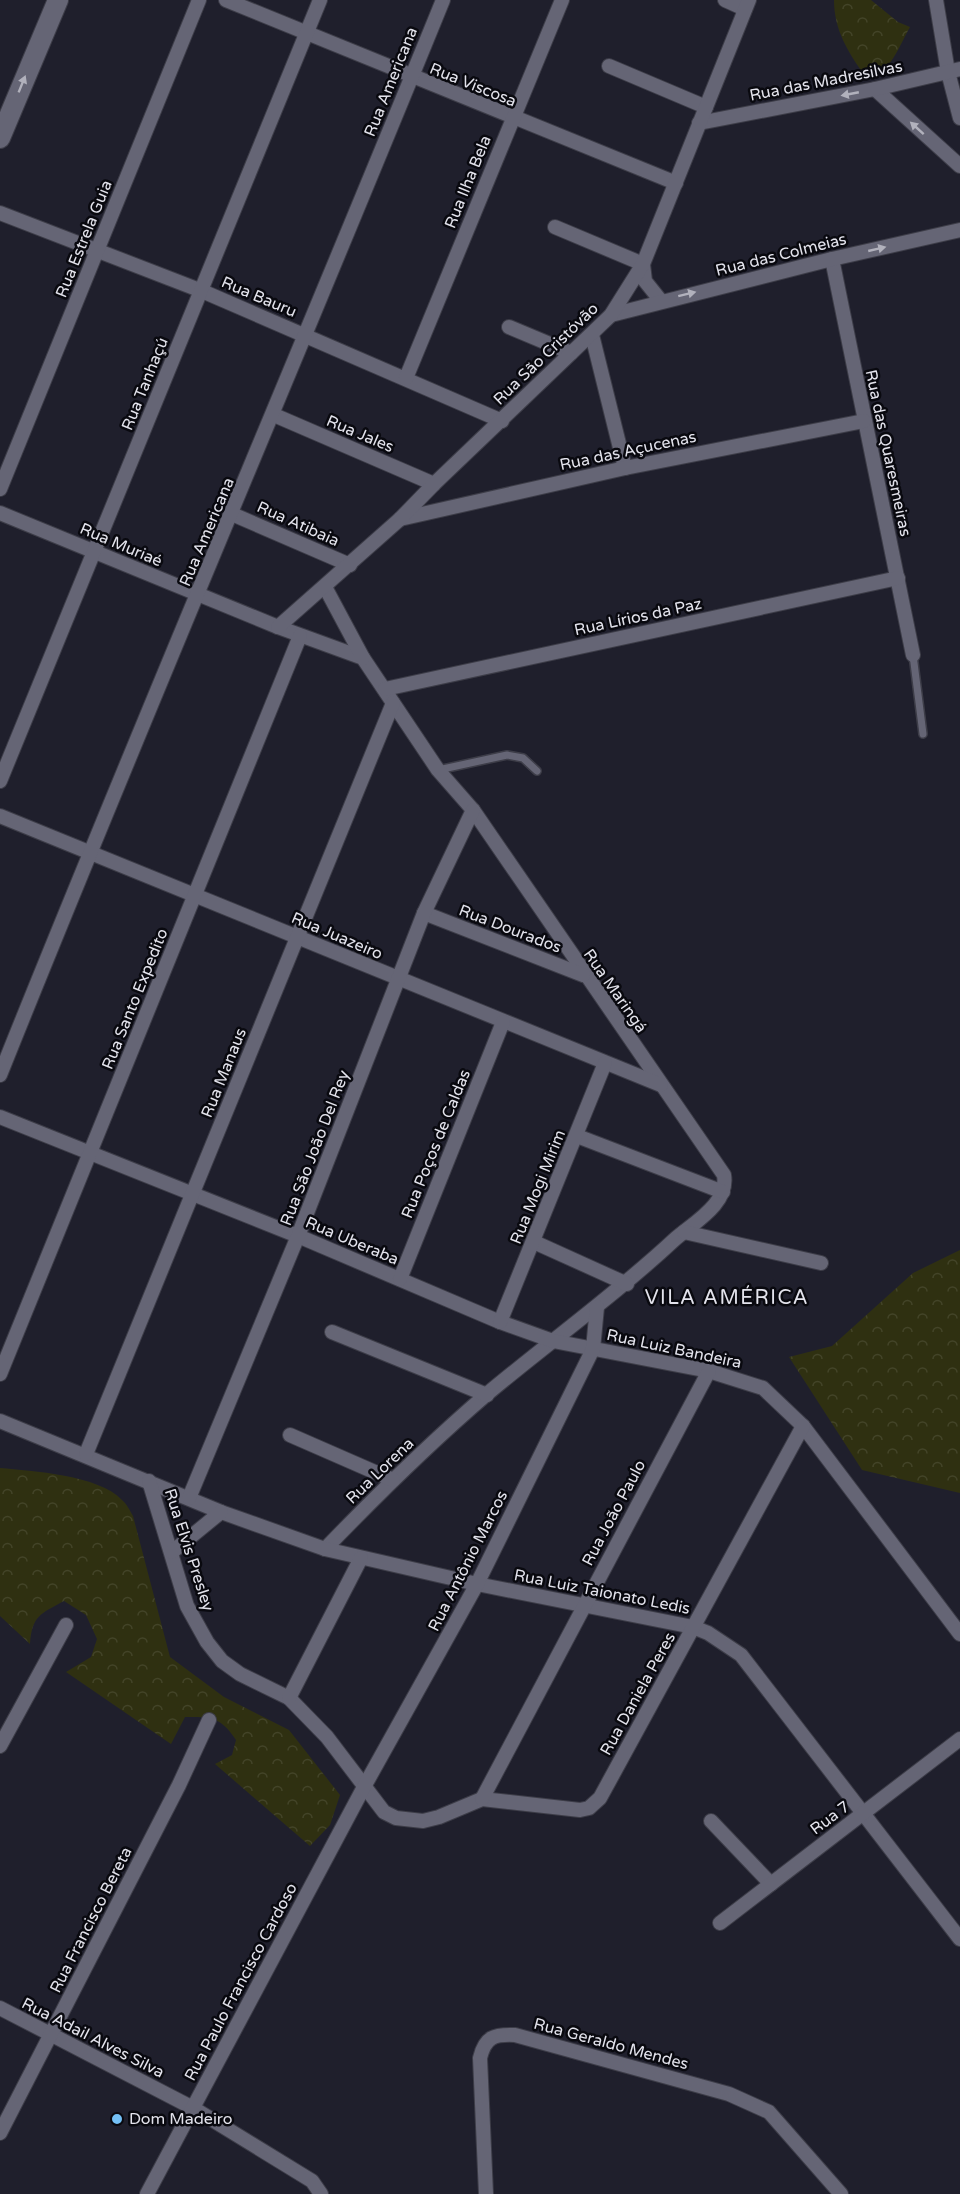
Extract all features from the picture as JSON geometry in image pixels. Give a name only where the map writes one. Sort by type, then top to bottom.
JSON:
[{"type":"street","points":[[0,138],[58,0]]},
{"type":"street","name":"Rua Estrela Guia","points":[[0,489],[199,0]]},
{"type":"street","name":"Rua Viscosa","points":[[226,0],[676,183]]},
{"type":"street","name":"Rua Tanhaçú","points":[[0,781],[320,0]]},
{"type":"street","name":"Rua Americana","points":[[0,1076],[89,852],[274,414],[443,0]]},
{"type":"street","name":"Rua Ilha Bela","points":[[406,378],[562,0]]},
{"type":"street","points":[[725,0],[747,5]]},
{"type":"street","points":[[936,0],[954,71],[960,118]]},
{"type":"street","name":"Rua São Cristóvão","points":[[278,627],[400,519],[611,315],[643,264],[747,5]]},
{"type":"street","points":[[609,66],[706,107]]},
{"type":"street","name":"Rua das Madresilvas","points":[[699,123],[875,89],[954,71]]},
{"type":"street","points":[[875,89],[960,166]]},
{"type":"street","name":"Rua Bauru","points":[[0,213],[202,291],[502,421]]},
{"type":"street","points":[[555,227],[643,264],[648,287],[661,301]]},
{"type":"street","name":"Rua das Colmeias","points":[[611,315],[832,259],[960,230]]},
{"type":"street","name":"Rua das Quaresmeiras","points":[[832,259],[913,655]]},
{"type":"street","points":[[509,327],[571,353]]},
{"type":"street","points":[[592,335],[624,468]]},
{"type":"street","name":"Rua Jales","points":[[274,414],[434,484]]},
{"type":"street","name":"Rua das Açucenas","points":[[400,519],[624,468],[864,421]]},
{"type":"street","name":"Rua Muriaé","points":[[0,513],[300,636],[363,658]]},
{"type":"street","name":"Rua Atibaia","points":[[232,514],[350,565]]},
{"type":"street","name":"Rua Lírios da Paz","points":[[385,689],[898,578]]},
{"type":"street","points":[[325,587],[363,658],[393,704],[438,770],[472,810]]},
{"type":"street","name":"Rua Santo Expedito","points":[[0,1374],[300,636]]},
{"type":"street","name":"Rua Manaus","points":[[86,1454],[393,704]]},
{"type":"street","name":"Rua São João Del Rey","points":[[189,1498],[298,1236],[424,913],[472,810]]},
{"type":"street","name":"Rua Maringá","points":[[472,810],[583,975],[724,1175],[723,1192]]},
{"type":"street","name":"Rua Juazeiro","points":[[0,816],[661,1085]]},
{"type":"street","name":"Rua Dourados","points":[[424,913],[583,975]]},
{"type":"street","name":"Rua Poços de Caldas","points":[[400,1279],[503,1022]]},
{"type":"street","name":"Rua Mogi Mirim","points":[[500,1322],[605,1063]]},
{"type":"street","name":"Rua Uberaba","points":[[0,1117],[298,1236],[500,1322],[553,1341],[593,1349]]},
{"type":"street","points":[[577,1136],[723,1192]]},
{"type":"street","name":"Rua Lorena","points":[[325,1549],[393,1480],[487,1395],[627,1284],[717,1202],[723,1192]]},
{"type":"street","points":[[684,1232],[820,1263]]},
{"type":"street","points":[[534,1242],[627,1284]]},
{"type":"street","points":[[593,1349],[597,1307]]},
{"type":"street","points":[[332,1332],[487,1395]]},
{"type":"street","name":"Rua Luiz Bandeira","points":[[593,1349],[709,1371],[763,1388],[803,1426]]},
{"type":"street","name":"Rua Antônio Marcos","points":[[365,1785],[477,1584],[593,1349]]},
{"type":"street","name":"Rua João Paulo","points":[[482,1799],[709,1371]]},
{"type":"street","points":[[0,1421],[86,1454],[222,1512],[325,1549]]},
{"type":"street","points":[[803,1426],[960,1634]]},
{"type":"street","name":"Rua Daniela Peres","points":[[580,1810],[589,1808],[600,1798],[803,1426]]},
{"type":"street","points":[[290,1435],[393,1480]]},
{"type":"street","name":"Rua Elvis Presley","points":[[149,1481],[187,1606],[202,1633],[222,1661],[262,1686],[289,1698],[327,1737],[384,1812],[408,1821],[439,1817],[482,1799],[580,1810]]},
{"type":"street","points":[[172,1552],[222,1512]]},
{"type":"street","name":"Rua Luiz Taionato Ledis","points":[[325,1549],[477,1584],[693,1627],[708,1633],[741,1655],[960,1939]]},
{"type":"street","points":[[289,1698],[361,1558]]},
{"type":"street","points":[[0,1746],[66,1624]]},
{"type":"street","name":"Rua Francisco Bereta","points":[[0,2133],[209,1720]]},
{"type":"street","name":"Rua 7","points":[[720,1923],[960,1739]]},
{"type":"street","name":"Rua Paulo Francisco Cardoso","points":[[147,2194],[365,1785]]},
{"type":"street","points":[[711,1821],[771,1884]]},
{"type":"street","name":"Rua Adail Alves Silva","points":[[0,2008],[193,2108],[312,2181],[321,2194]]},
{"type":"street","name":"Rua Geraldo Mendes","points":[[486,2194],[480,2058],[483,2045],[489,2037],[500,2034],[514,2035],[717,2091],[759,2106],[780,2123],[841,2194]]},
{"type":"lane","points":[[913,655],[923,734]]},
{"type":"lane","points":[[438,770],[507,755],[523,758],[537,771]]},
{"type":"green space","points":[[834,0],[871,0],[898,22],[910,27],[887,67],[880,72],[873,76],[865,76],[853,58],[839,31]]},
{"type":"green space","points":[[960,1250],[960,1493],[862,1470],[789,1357],[832,1346],[913,1273]]},
{"type":"green space","points":[[0,1468],[47,1473],[82,1480],[98,1485],[125,1503],[133,1516],[170,1657],[224,1697],[289,1730],[340,1795],[330,1825],[310,1846],[215,1764],[232,1755],[236,1740],[231,1732],[220,1723],[209,1718],[185,1717],[171,1744],[66,1672],[91,1657],[97,1639],[86,1615],[64,1601],[43,1613],[35,1622],[30,1644],[0,1616]]},
{"type":"place","name":"Dom Madeiro","points":[[117,2119]]},
{"type":"district","name":"VILA AMÉRICA","points":[[727,1298]]}]
